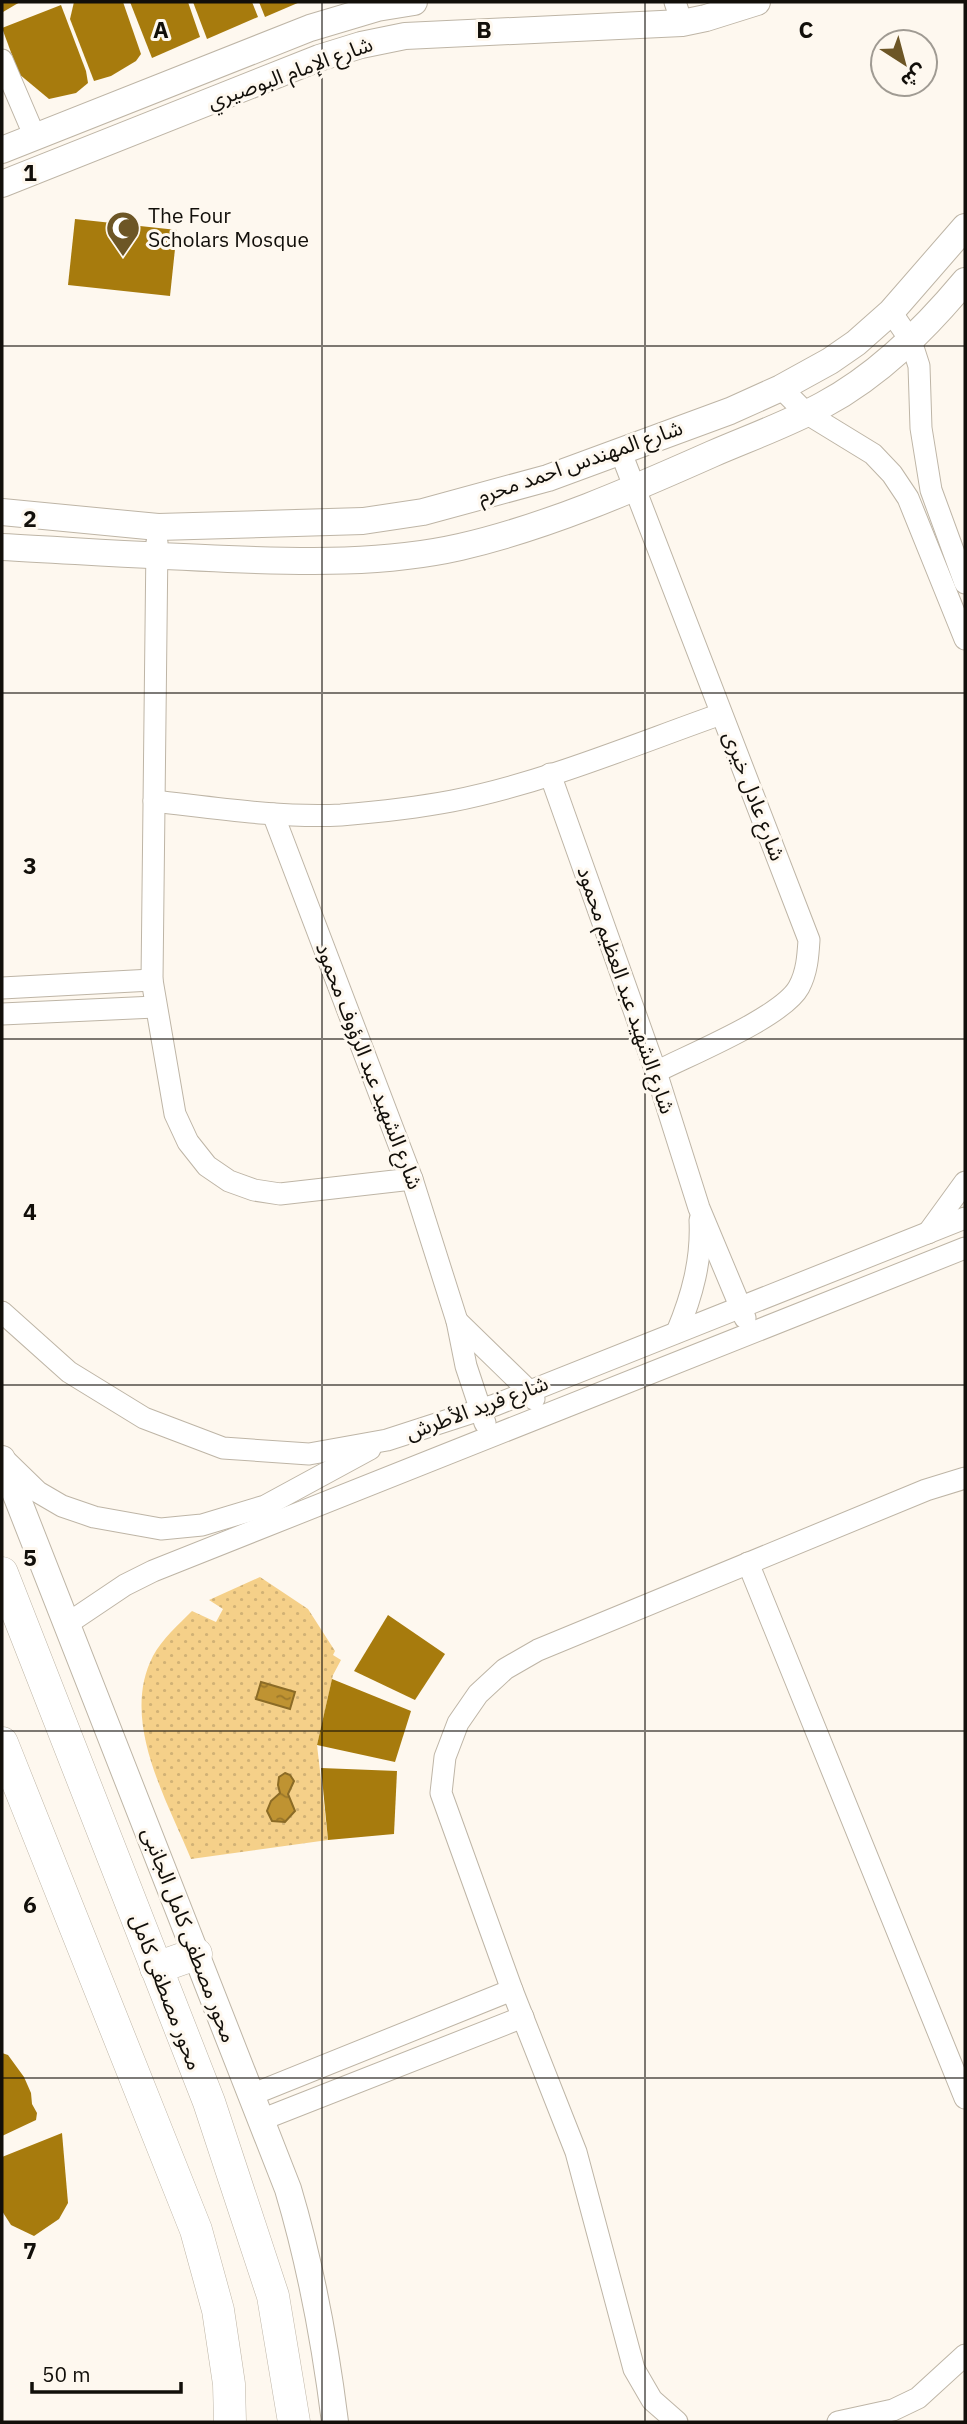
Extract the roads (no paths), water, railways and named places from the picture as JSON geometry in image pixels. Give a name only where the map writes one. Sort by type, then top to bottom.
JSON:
[{"type":"main road","name":"محور مصطفى كامل","points":[[2,1573],[232,2167],[273,2296],[294,2422]]},
{"type":"main road","points":[[2,1743],[196,2230],[218,2310],[229,2384],[230,2422]]},
{"type":"main road","points":[[156,1968],[196,1954]]},
{"type":"street","name":"شارع الإمام البوصيري","points":[[3,145],[35,137],[310,28],[366,11],[412,2]]},
{"type":"street","name":"شارع الإمام البوصيري","points":[[2,184],[318,58],[361,45],[405,36],[691,11],[757,2]]},
{"type":"street","points":[[2,60],[35,137]]},
{"type":"street","name":"شارع المهندس احمد محرم","points":[[2,512],[158,527],[351,522],[424,512],[548,478],[730,411],[830,362],[891,312],[965,227]]},
{"type":"street","name":"شارع المهندس احمد محرم","points":[[2,547],[157,556],[344,561],[460,547],[513,532],[633,489],[823,405],[892,358],[929,324],[965,281]]},
{"type":"street","points":[[891,312],[911,341],[919,366],[920,428],[931,490],[965,583]]},
{"type":"street","points":[[781,388],[806,413],[873,454],[892,474],[908,498],[963,626]]},
{"type":"street","name":"شارع عادل خيرى","points":[[620,450],[809,940],[808,961],[799,988],[788,1001],[771,1015],[656,1072]]},
{"type":"street","points":[[908,498],[931,490]]},
{"type":"street","points":[[158,527],[152,980],[176,1114],[188,1142],[207,1166],[229,1181],[254,1190],[280,1194],[412,1179]]},
{"type":"street","points":[[154,801],[273,814],[338,815],[403,809],[453,801],[550,774],[721,714]]},
{"type":"street","name":"شارع الشهيد عبد العظيم محمود","points":[[550,774],[656,1072],[699,1208],[751,1334]]},
{"type":"street","name":"شارع الشهيد عبد الرؤوف محمود","points":[[273,814],[412,1179],[457,1321],[479,1410],[489,1427],[500,1433]]},
{"type":"street","points":[[2,988],[152,980]]},
{"type":"street","points":[[2,1014],[155,1007]]},
{"type":"street","points":[[928,1233],[965,1182]]},
{"type":"street","name":"شارع الشهيد عبد العظيم محمود","points":[[677,1332],[687,1308],[699,1259],[699,1208]]},
{"type":"street","name":"شارع فريد الأطرش","points":[[2,1312],[69,1372],[144,1418],[223,1448],[309,1454],[387,1440],[479,1410],[965,1218]]},
{"type":"street","name":"شارع فريد الأطرش","points":[[67,1624],[125,1585],[153,1571],[965,1248]]},
{"type":"street","name":"شارع الشهيد عبد الرؤوف محمود","points":[[457,1321],[529,1391]]},
{"type":"street","points":[[529,1391],[535,1403],[532,1420]]},
{"type":"street","points":[[2,1458],[38,1492],[62,1506],[94,1517],[161,1529],[202,1525],[265,1506],[387,1440]]},
{"type":"street","name":"محور مصطفى كامل الجانبى","points":[[2,1458],[288,2189],[314,2283],[335,2422]]},
{"type":"street","points":[[677,2422],[652,2400],[634,2369],[576,2152],[512,1990],[441,1793],[445,1758],[458,1724],[478,1694],[505,1670],[538,1650],[926,1490],[965,1478]]},
{"type":"street","points":[[748,1563],[965,2098]]},
{"type":"street","points":[[251,2095],[512,1990]]},
{"type":"street","points":[[261,2120],[523,2017]]},
{"type":"street","points":[[838,2422],[893,2410],[918,2398],[965,2355]]},
{"type":"water","points":[[261,1682],[295,1692],[290,1709],[256,1699]]},
{"type":"water","points":[[285,1773],[294,1781],[288,1794],[295,1811],[285,1822],[272,1821],[267,1811],[271,1801],[280,1793],[279,1777]]},
{"type":"place","name":"The Four Scholars Mosque","points":[[123,258]]}]
